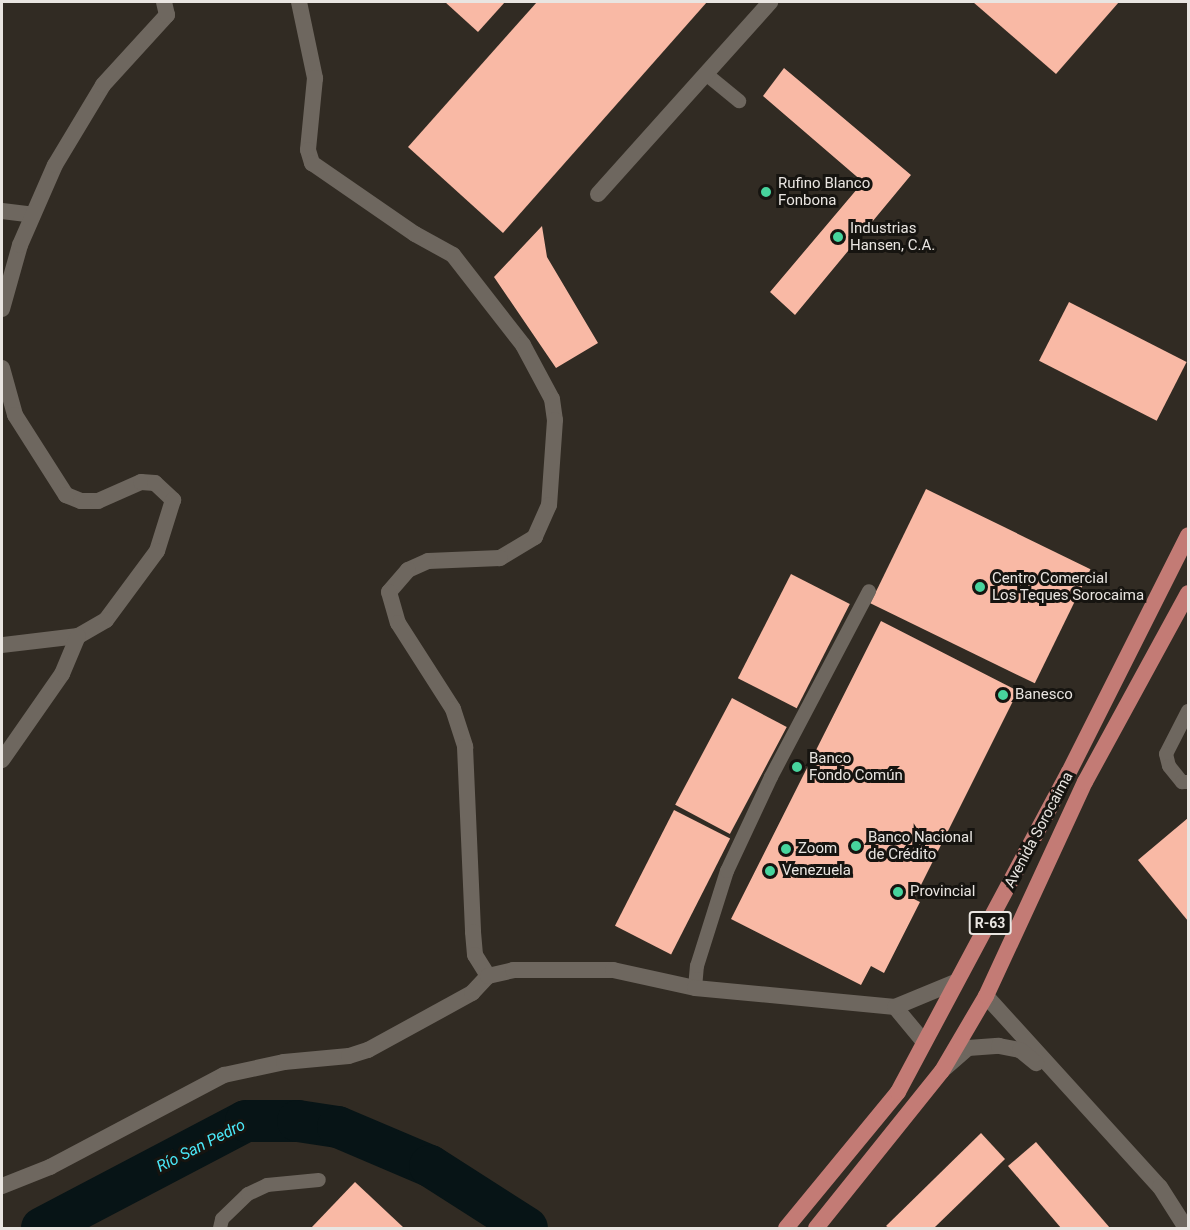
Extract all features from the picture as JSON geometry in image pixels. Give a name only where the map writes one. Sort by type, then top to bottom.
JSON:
[{"type":"main road","name":"Avenida Sorocaima","points":[[786,1228],[898,1092],[1059,792],[1188,535]]},
{"type":"main road","name":"Avenida Sorocaima","points":[[816,1228],[942,1071],[986,996],[1085,782],[1188,593]]},
{"type":"street","points":[[2,309],[33,215],[55,165],[103,85],[166,15],[164,2]]},
{"type":"street","points":[[299,2],[315,78],[308,150],[312,163],[415,234],[453,255],[523,345],[552,399],[555,420],[549,505],[535,537],[500,558],[428,561],[408,570],[390,592],[398,623],[453,709],[462,738],[475,955],[488,976]]},
{"type":"street","points":[[598,194],[770,2]]},
{"type":"street","points":[[2,212],[33,215]]},
{"type":"street","points":[[2,368],[15,415],[66,495],[81,501],[98,501],[141,482],[155,483],[172,500],[157,551],[133,587],[106,620],[78,636],[2,645]]},
{"type":"street","points":[[2,760],[62,674],[78,636]]},
{"type":"street","points":[[2,1186],[50,1167],[224,1075],[368,1050],[472,993],[488,976],[532,969],[613,970],[695,988],[895,1007],[955,982]]},
{"type":"street","points":[[986,996],[1160,1187],[1186,1228]]},
{"type":"street","points":[[895,1007],[924,1042]]},
{"type":"street","points":[[942,1071],[968,1048],[999,1046],[1020,1050],[1068,1088]]},
{"type":"lane","points":[[706,74],[739,101]]},
{"type":"lane","points":[[695,988],[697,966],[727,871],[771,777],[869,591]]},
{"type":"lane","points":[[1188,711],[1166,754],[1168,766],[1182,783],[1188,782]]},
{"type":"lane","points":[[220,1228],[222,1219],[248,1194],[267,1185],[319,1180]]},
{"type":"building","points":[[445,2],[505,2],[478,32]]},
{"type":"building","points":[[537,2],[707,2],[503,233],[408,147]]},
{"type":"building","points":[[973,2],[1119,2],[1056,74]]},
{"type":"building","name":"Industrias Hansen, C.A.","points":[[784,68],[911,175],[795,315],[770,292],[863,182],[763,96]]},
{"type":"building","points":[[542,226],[547,257],[598,343],[556,368],[494,277]]},
{"type":"building","points":[[1069,302],[1187,362],[1157,421],[1039,361]]},
{"type":"building","name":"Centro Comercial Los Teques Sorocaima","points":[[926,489],[1090,569],[1035,683],[870,603]]},
{"type":"building","points":[[791,574],[850,604],[797,708],[738,678]]},
{"type":"building","points":[[881,621],[1018,691],[914,899],[920,902],[884,973],[871,966],[861,985],[731,919]]},
{"type":"building","points":[[732,698],[787,727],[730,834],[675,805]]},
{"type":"building","points":[[674,810],[730,839],[671,954],[615,926]]},
{"type":"building","points":[[1188,818],[1188,921],[1138,860]]},
{"type":"building","points":[[981,1133],[1005,1159],[934,1228],[889,1228],[886,1226]]},
{"type":"building","points":[[1036,1142],[1110,1228],[1061,1228],[1008,1166]]},
{"type":"building","points":[[355,1182],[404,1228],[311,1228]]},
{"type":"waterway","name":"Río San Pedro","points":[[42,1228],[246,1121],[298,1121],[338,1127],[430,1166],[527,1228]]},
{"type":"place","name":"Rufino Blanco Fonbona","points":[[766,192]]},
{"type":"place","name":"Industrias Hansen, C.A.","points":[[838,237]]},
{"type":"place","name":"Centro Comercial Los Teques Sorocaima","points":[[980,587]]},
{"type":"place","name":"Banesco","points":[[1003,695]]},
{"type":"place","name":"Banco Fondo Común","points":[[797,767]]},
{"type":"place","name":"Banco Nacional de Crédito","points":[[856,846]]},
{"type":"place","name":"Zoom","points":[[786,849]]},
{"type":"place","name":"Venezuela","points":[[770,871]]},
{"type":"place","name":"Provincial","points":[[898,892]]}]
